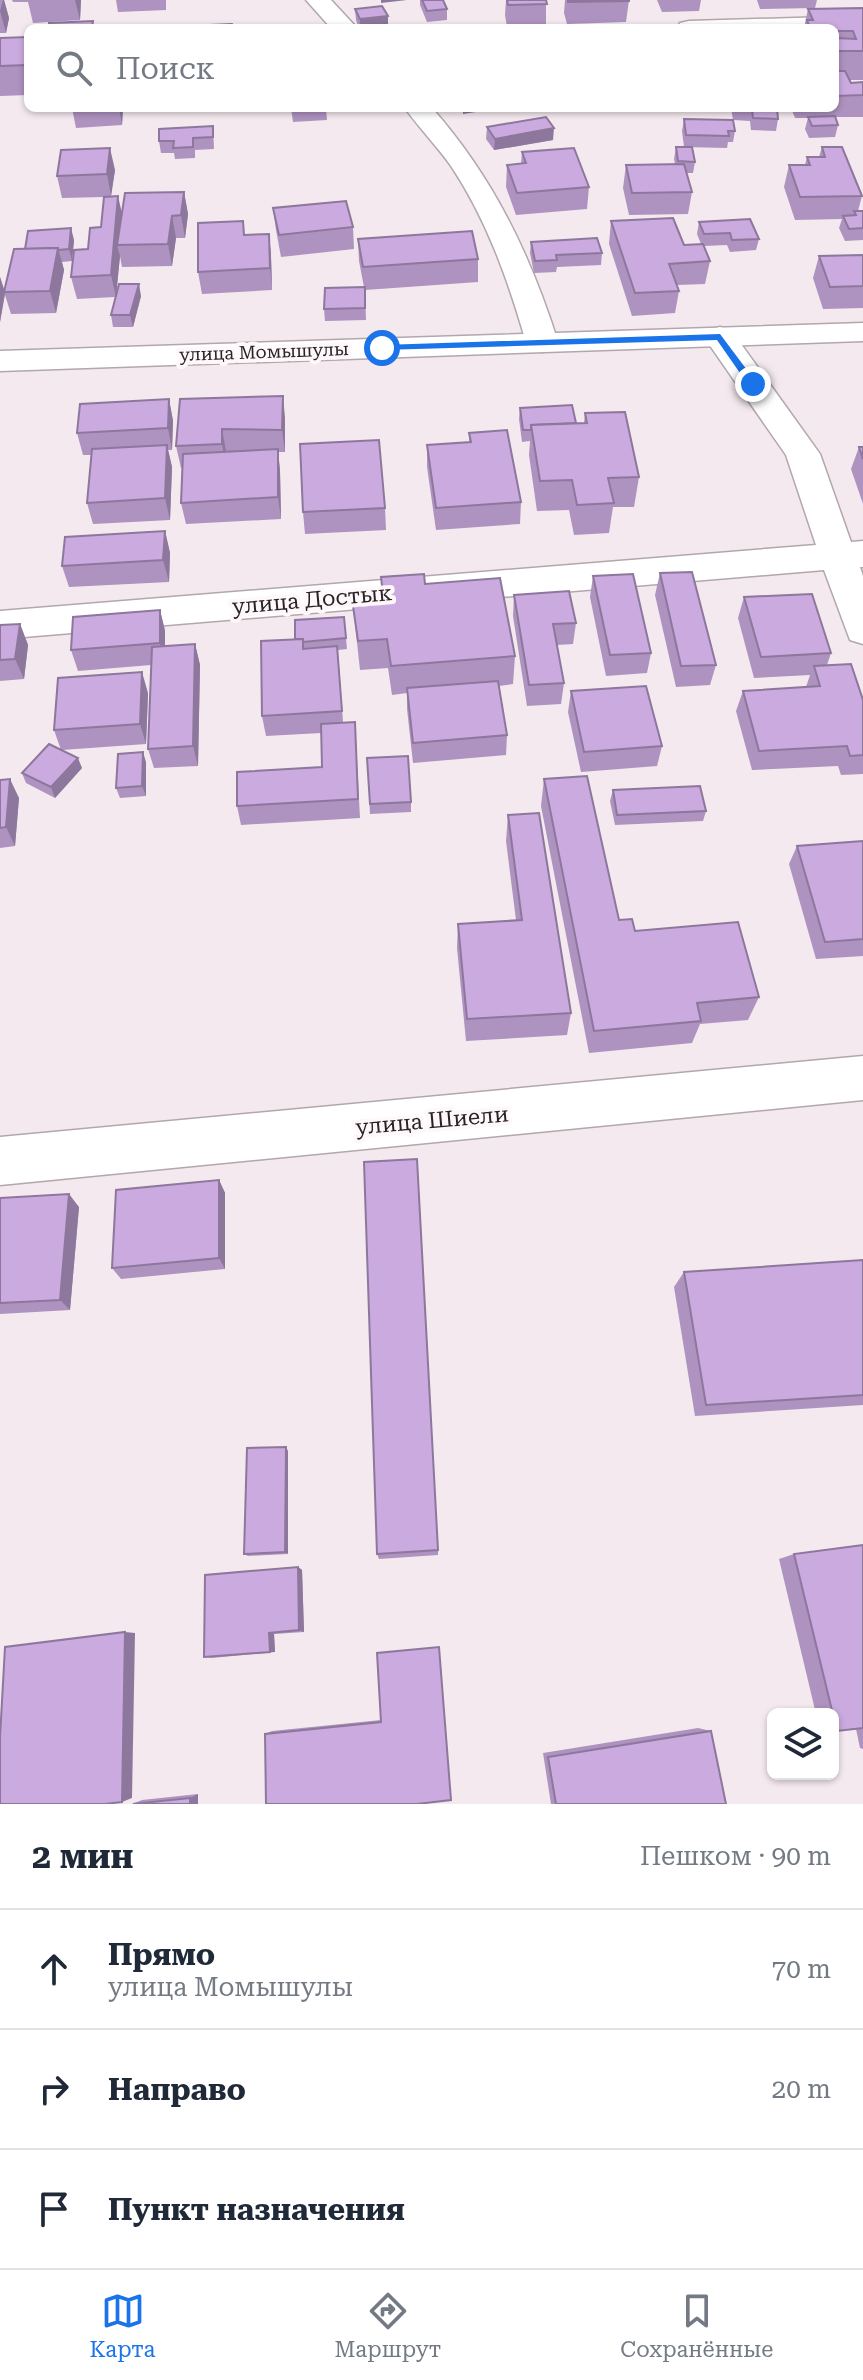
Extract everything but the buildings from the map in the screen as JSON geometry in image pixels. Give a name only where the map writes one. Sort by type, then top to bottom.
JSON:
[{"type":"street","points":[[318,0],[341,24]]},
{"type":"street","points":[[828,24],[863,23]]},
{"type":"street","points":[[421,112],[475,178],[500,221],[524,280],[542,342]]},
{"type":"street","name":"улица Момышулы","points":[[0,361],[863,332]]},
{"type":"street","points":[[720,337],[803,454],[849,555],[863,630]]},
{"type":"street","name":"улица Достык","points":[[0,625],[849,555]]},
{"type":"street","name":"улица Шиели","points":[[0,1161],[863,1078]]},
{"type":"route","points":[[382,348],[720,337],[753,384]]}]
